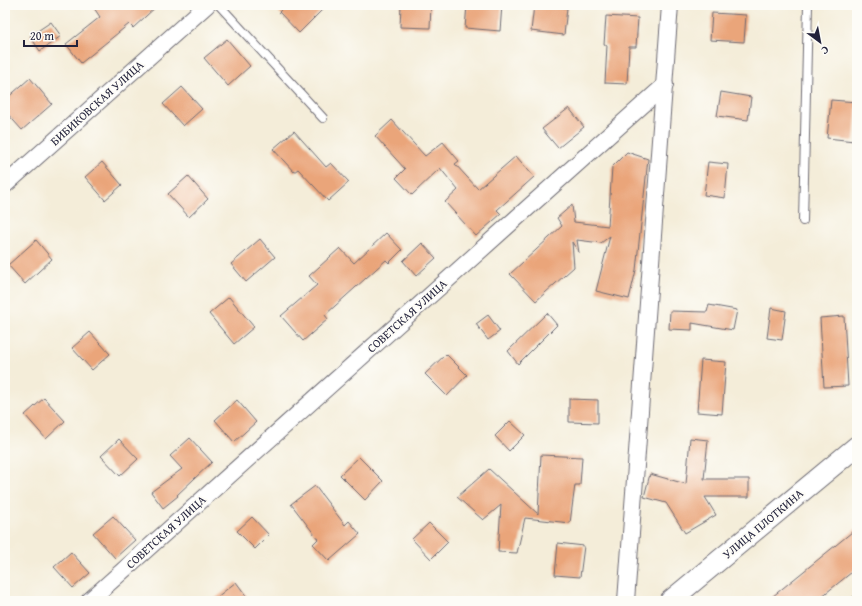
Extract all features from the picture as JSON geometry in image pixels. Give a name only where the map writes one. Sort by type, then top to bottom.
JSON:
[{"type":"street","name":"БИБИКОВСКАЯ УЛИЦА","points":[[5,185],[207,5]]},
{"type":"street","points":[[626,601],[670,5]]},
{"type":"street","name":"СОВЕТСКАЯ УЛИЦА","points":[[89,601],[665,85]]},
{"type":"street","name":"УЛИЦА ПЛОТКИНА","points":[[670,601],[857,446]]},
{"type":"lane","points":[[219,5],[323,118]]},
{"type":"lane","points":[[803,221],[808,5]]},
{"type":"building","points":[[92,5],[158,5],[133,28],[129,24],[81,63],[66,44],[100,17]]},
{"type":"building","points":[[286,5],[327,5],[299,33],[279,12]]},
{"type":"building","points":[[401,5],[431,5],[430,28],[400,27]]},
{"type":"building","points":[[467,5],[502,5],[500,31],[465,28]]},
{"type":"building","points":[[534,5],[567,8],[564,35],[531,31]]},
{"type":"building","points":[[712,13],[746,15],[744,42],[710,40]]},
{"type":"building","points":[[606,16],[638,18],[636,47],[629,47],[627,84],[605,83],[607,45],[604,45]]},
{"type":"building","points":[[51,22],[61,36],[40,51],[30,36]]},
{"type":"building","points":[[227,39],[250,66],[228,86],[204,58]]},
{"type":"building","points":[[30,78],[52,104],[22,130],[5,111],[5,100]]},
{"type":"building","points":[[182,87],[202,109],[183,126],[163,104]]},
{"type":"building","points":[[721,92],[751,97],[748,120],[717,116]]},
{"type":"building","points":[[831,100],[857,102],[854,141],[827,138]]},
{"type":"building","points":[[569,108],[584,127],[558,148],[542,129]]},
{"type":"building","points":[[392,120],[425,156],[443,142],[459,161],[455,164],[478,189],[516,156],[534,177],[497,210],[501,214],[476,236],[445,202],[458,190],[440,168],[412,195],[396,178],[405,169],[375,136]]},
{"type":"building","points":[[294,131],[326,167],[331,163],[349,182],[328,201],[298,169],[294,172],[273,149]]},
{"type":"building","points":[[627,152],[648,159],[636,270],[629,299],[596,291],[610,236],[601,243],[577,240],[579,253],[572,242],[574,267],[536,301],[510,274],[562,226],[557,218],[572,205],[574,222],[608,226],[612,167]]},
{"type":"building","points":[[102,162],[122,185],[105,200],[85,177]]},
{"type":"building","points":[[708,162],[728,164],[725,198],[704,195]]},
{"type":"building","points":[[188,176],[208,199],[189,217],[168,194]]},
{"type":"building","points":[[386,233],[402,250],[389,263],[386,260],[325,315],[328,319],[303,341],[281,316],[317,285],[309,276],[340,248],[354,263]]},
{"type":"building","points":[[260,239],[275,257],[246,282],[231,264]]},
{"type":"building","points":[[36,240],[52,259],[25,284],[8,265]]},
{"type":"building","points":[[422,243],[436,258],[416,276],[403,261]]},
{"type":"building","points":[[229,297],[254,327],[234,344],[209,314]]},
{"type":"building","points":[[709,305],[737,310],[733,330],[692,323],[692,330],[669,329],[670,311],[707,312]]},
{"type":"building","points":[[771,308],[786,311],[782,340],[767,338]]},
{"type":"building","points":[[547,313],[557,325],[518,364],[508,351]]},
{"type":"building","points":[[488,315],[500,331],[488,340],[476,324]]},
{"type":"building","points":[[844,316],[848,386],[824,387],[820,318]]},
{"type":"building","points":[[90,332],[110,354],[92,370],[72,348]]},
{"type":"building","points":[[446,354],[467,375],[447,396],[425,374]]},
{"type":"building","points":[[701,360],[726,362],[722,414],[697,412]]},
{"type":"building","points":[[44,398],[65,421],[46,439],[25,415]]},
{"type":"building","points":[[569,399],[598,400],[598,423],[569,422]]},
{"type":"building","points":[[237,400],[256,422],[234,442],[215,420]]},
{"type":"building","points":[[510,421],[525,435],[509,451],[495,436]]},
{"type":"building","points":[[190,438],[212,462],[177,495],[178,496],[163,508],[151,492],[182,469],[170,456]]},
{"type":"building","points":[[690,438],[708,440],[704,479],[749,479],[749,497],[705,497],[716,515],[685,533],[666,503],[644,497],[650,474],[686,484]]},
{"type":"building","points":[[119,439],[138,459],[120,476],[101,456]]},
{"type":"building","points":[[541,455],[582,457],[580,485],[575,485],[570,523],[525,518],[517,553],[498,552],[501,505],[483,520],[457,497],[489,469],[538,514]]},
{"type":"building","points":[[359,457],[383,481],[365,500],[340,475]]},
{"type":"building","points":[[315,486],[345,525],[349,521],[360,534],[329,561],[313,544],[318,539],[291,504]]},
{"type":"building","points":[[113,516],[135,540],[115,558],[93,533]]},
{"type":"building","points":[[252,517],[269,535],[255,549],[237,531]]},
{"type":"building","points":[[429,523],[448,542],[431,559],[412,539]]},
{"type":"building","points":[[857,528],[857,568],[816,601],[767,601]]},
{"type":"building","points":[[558,543],[584,546],[580,577],[555,575]]},
{"type":"building","points":[[71,552],[90,573],[73,588],[54,567]]},
{"type":"building","points":[[236,582],[250,601],[212,601]]}]
